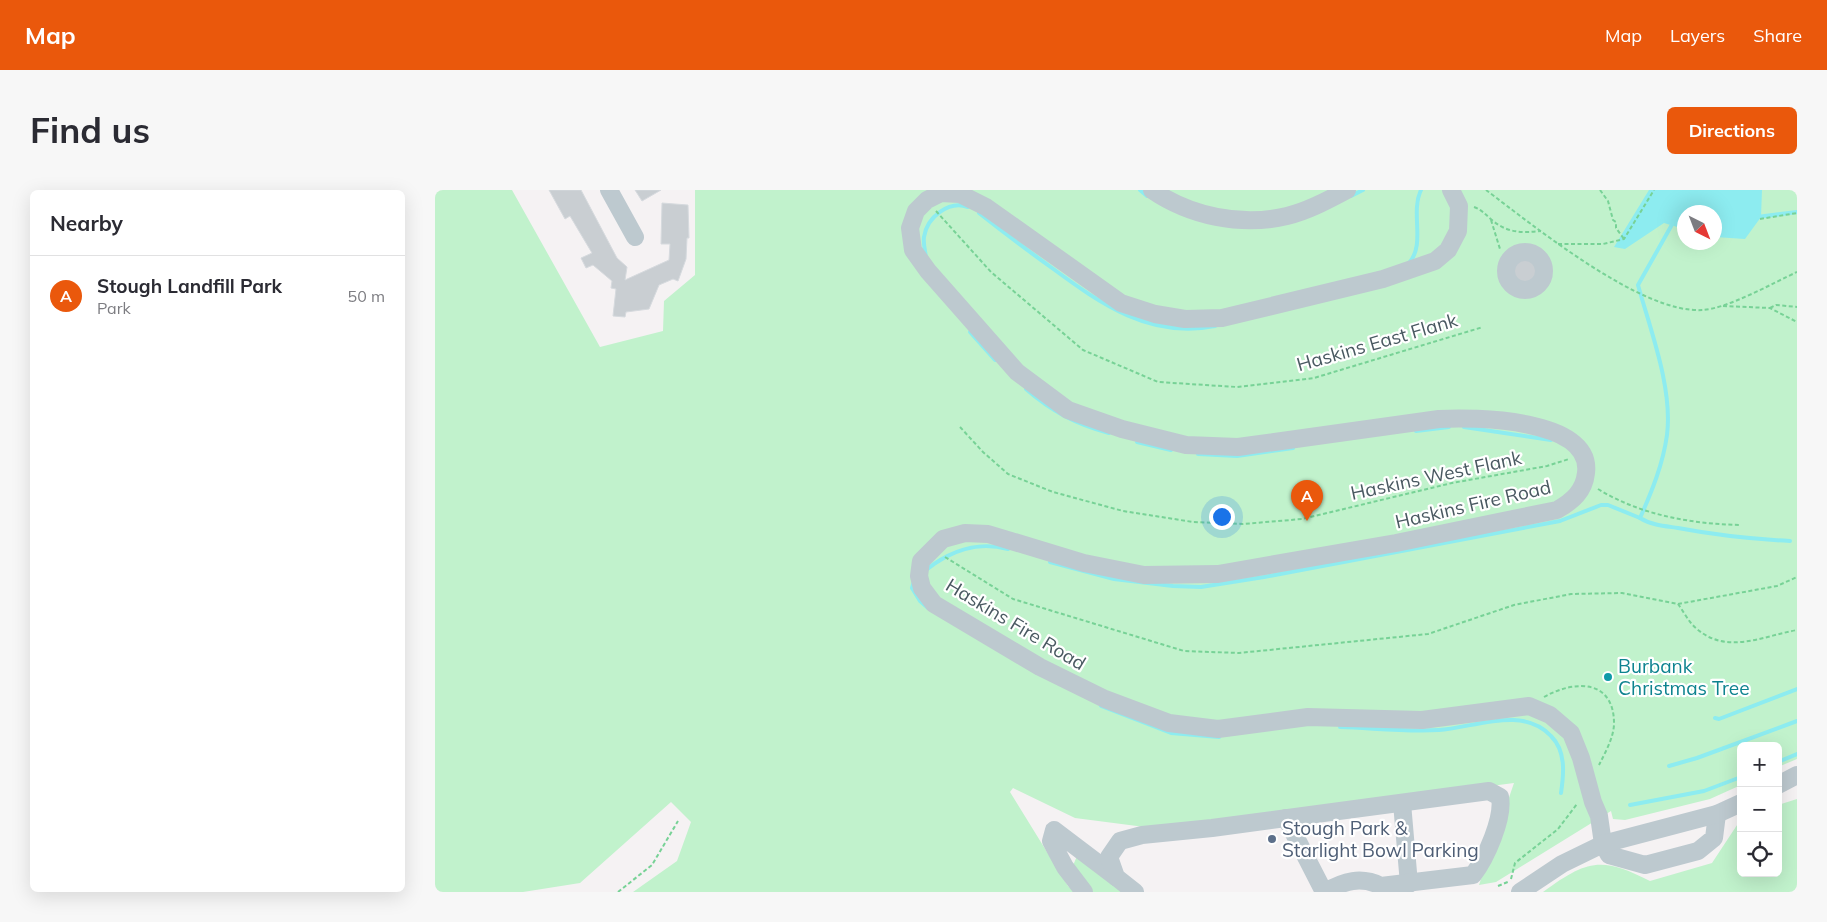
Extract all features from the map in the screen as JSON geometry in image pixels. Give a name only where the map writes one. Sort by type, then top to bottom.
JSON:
[{"type":"street","points":[[609,190],[635,238]]},
{"type":"street","points":[[1152,190],[1168,201],[1189,210],[1244,221],[1287,216],[1347,190]]},
{"type":"street","points":[[1451,190],[1459,206],[1458,231],[1448,250],[1435,262],[1383,279],[1222,318],[1185,319],[1155,314],[1121,303],[986,207],[960,194],[941,193],[927,200],[916,211],[910,228],[913,250],[928,271],[1017,372],[1068,410],[1122,429],[1186,445],[1238,447],[1439,419],[1469,418],[1505,421],[1552,431],[1567,438],[1583,455],[1587,467],[1585,482]]},
{"type":"street","name":"Haskins Fire Road","points":[[1585,482],[1578,495],[1557,510],[1395,543],[1218,574],[1145,575],[1084,563],[988,534],[965,533],[943,539],[932,549],[921,561],[919,576],[922,588],[934,604],[1040,667],[1105,699],[1169,722],[1218,729],[1307,717],[1422,720],[1529,706],[1536,708],[1550,715],[1571,733],[1599,816],[1603,844]]},
{"type":"street","points":[[1782,783],[1797,775]]},
{"type":"street","points":[[1116,877],[1109,856],[1120,841],[1142,834],[1489,792],[1500,797],[1502,808],[1483,862],[1464,885],[1409,884],[1381,886],[1369,880],[1351,881],[1324,892],[1286,818]]},
{"type":"street","points":[[1402,803],[1409,884]]},
{"type":"street","points":[[1515,887],[1603,844],[1717,814],[1737,805]]},
{"type":"street","points":[[1603,844],[1609,855],[1645,864],[1698,851],[1714,838],[1717,814]]},
{"type":"street","points":[[1084,892],[1065,867],[1051,841],[1054,830],[1135,892]]},
{"type":"path","points":[[1486,190],[1558,244],[1641,296],[1677,307],[1702,310],[1720,306],[1797,272]]},
{"type":"path","points":[[1600,190],[1604,195],[1613,220],[1616,222],[1616,228],[1624,239]]},
{"type":"path","points":[[1558,244],[1574,242],[1603,244],[1624,239],[1654,190]]},
{"type":"path","name":"Haskins East Flank","points":[[927,200],[991,272],[1083,350],[1158,382],[1237,386],[1314,378],[1483,326]]},
{"type":"path","points":[[1459,206],[1468,205],[1481,210],[1491,220],[1510,231],[1521,233],[1541,231]]},
{"type":"path","points":[[1760,219],[1797,213]]},
{"type":"path","points":[[1491,220],[1505,255]]},
{"type":"path","points":[[1770,308],[1776,305],[1797,306]]},
{"type":"path","points":[[1720,306],[1770,308],[1797,322]]},
{"type":"path","name":"Haskins West Flank","points":[[960,427],[983,452],[1008,474],[1053,492],[1115,508],[1193,522],[1243,524],[1302,519],[1452,482],[1547,466],[1583,455]]},
{"type":"path","points":[[1585,482],[1602,492],[1644,510],[1689,522],[1740,525]]},
{"type":"path","points":[[932,549],[1013,599],[1184,651],[1239,653],[1428,634],[1514,605],[1571,594],[1622,593],[1678,604],[1777,586],[1797,577]]},
{"type":"path","points":[[1678,604],[1696,629],[1722,643],[1748,642],[1797,630]]},
{"type":"path","points":[[618,892],[652,865],[677,821]]},
{"type":"path","points":[[1515,887],[1513,877],[1515,863],[1522,856]]},
{"type":"green space","points":[[435,190],[512,190],[600,347],[663,331],[664,301],[695,275],[695,190],[1797,190],[1797,759],[1782,765],[1782,742],[1737,742],[1737,787],[1710,799],[1625,820],[1613,819],[1611,811],[1496,882],[1479,885],[1514,783],[1160,829],[1075,818],[1013,788],[1010,792],[1068,886],[1075,892],[633,892],[677,861],[691,822],[671,802],[580,883],[523,892],[435,892]]},
{"type":"green space","points":[[1797,799],[1797,892],[1543,892],[1571,873],[1595,865],[1619,868],[1650,881],[1712,863],[1737,825],[1737,877],[1782,877],[1782,804]]},
{"type":"green space","points":[[1077,856],[1123,892],[1092,892],[1072,868]]},
{"type":"water","points":[[1649,190],[1762,190],[1761,217],[1745,239],[1722,237],[1722,205],[1677,205],[1677,227],[1664,223],[1625,249],[1614,247]]},
{"type":"building","points":[[549,190],[581,190],[617,258],[627,267],[625,280],[669,260],[670,244],[661,244],[662,203],[688,205],[689,238],[687,238],[686,259],[678,281],[673,279],[659,285],[649,309],[626,312],[625,317],[613,316],[616,289],[611,288],[612,281],[593,265],[586,268],[581,258],[592,253],[570,216],[565,219]]},
{"type":"building","points":[[635,190],[661,190],[642,201]]},
{"type":"building","points":[[1525,255],[1531,256],[1536,260],[1540,265],[1540,277],[1536,282],[1531,286],[1525,287],[1519,286],[1514,282],[1510,277],[1509,271],[1510,265],[1514,260],[1519,256]]},
{"type":"waterway","points":[[1140,190],[1147,196]]},
{"type":"waterway","points":[[1351,196],[1363,190]]},
{"type":"waterway","points":[[1409,263],[1417,247],[1417,208],[1421,190]]},
{"type":"waterway","points":[[926,257],[924,237],[929,223],[934,217],[947,208],[961,205],[968,207]]},
{"type":"waterway","points":[[1757,217],[1797,212]]},
{"type":"waterway","points":[[979,213],[1024,248],[1108,306],[1148,323],[1169,327],[1191,329],[1215,326]]},
{"type":"waterway","points":[[1674,221],[1638,285],[1664,378],[1668,417],[1667,435],[1660,467],[1640,518],[1658,525],[1706,533],[1790,541]]},
{"type":"waterway","points":[[970,332],[995,360]]},
{"type":"waterway","points":[[1026,389],[1045,404],[1065,416],[1109,433]]},
{"type":"waterway","points":[[1416,431],[1449,427]]},
{"type":"waterway","points":[[1464,427],[1551,440]]},
{"type":"waterway","points":[[1137,442],[1171,450]]},
{"type":"waterway","points":[[1198,454],[1237,456],[1293,448]]},
{"type":"waterway","points":[[1050,562],[1114,579],[1173,586],[1201,587],[1264,577],[1560,521],[1601,505],[1608,505],[1640,518]]},
{"type":"waterway","points":[[926,570],[945,557],[965,549],[986,546],[1008,549]]},
{"type":"waterway","points":[[914,581],[912,588],[920,601],[928,608]]},
{"type":"waterway","points":[[1715,718],[1719,719],[1797,689]]},
{"type":"waterway","points":[[1101,706],[1171,733],[1219,737]]},
{"type":"waterway","points":[[1340,727],[1439,730],[1497,721],[1512,720],[1526,722],[1540,727],[1551,736],[1559,748],[1563,763],[1561,793]]},
{"type":"waterway","points":[[1669,766],[1697,758],[1797,721]]},
{"type":"waterway","points":[[1782,760],[1797,754]]},
{"type":"waterway","points":[[1630,805],[1704,791],[1737,779]]},
{"type":"place","name":"Stough Landfill Park","points":[[1307,521]]},
{"type":"place","name":"Burbank Christmas Tree","points":[[1608,677]]},
{"type":"place","name":"Stough Park & Starlight Bowl Parking","points":[[1272,839]]}]
